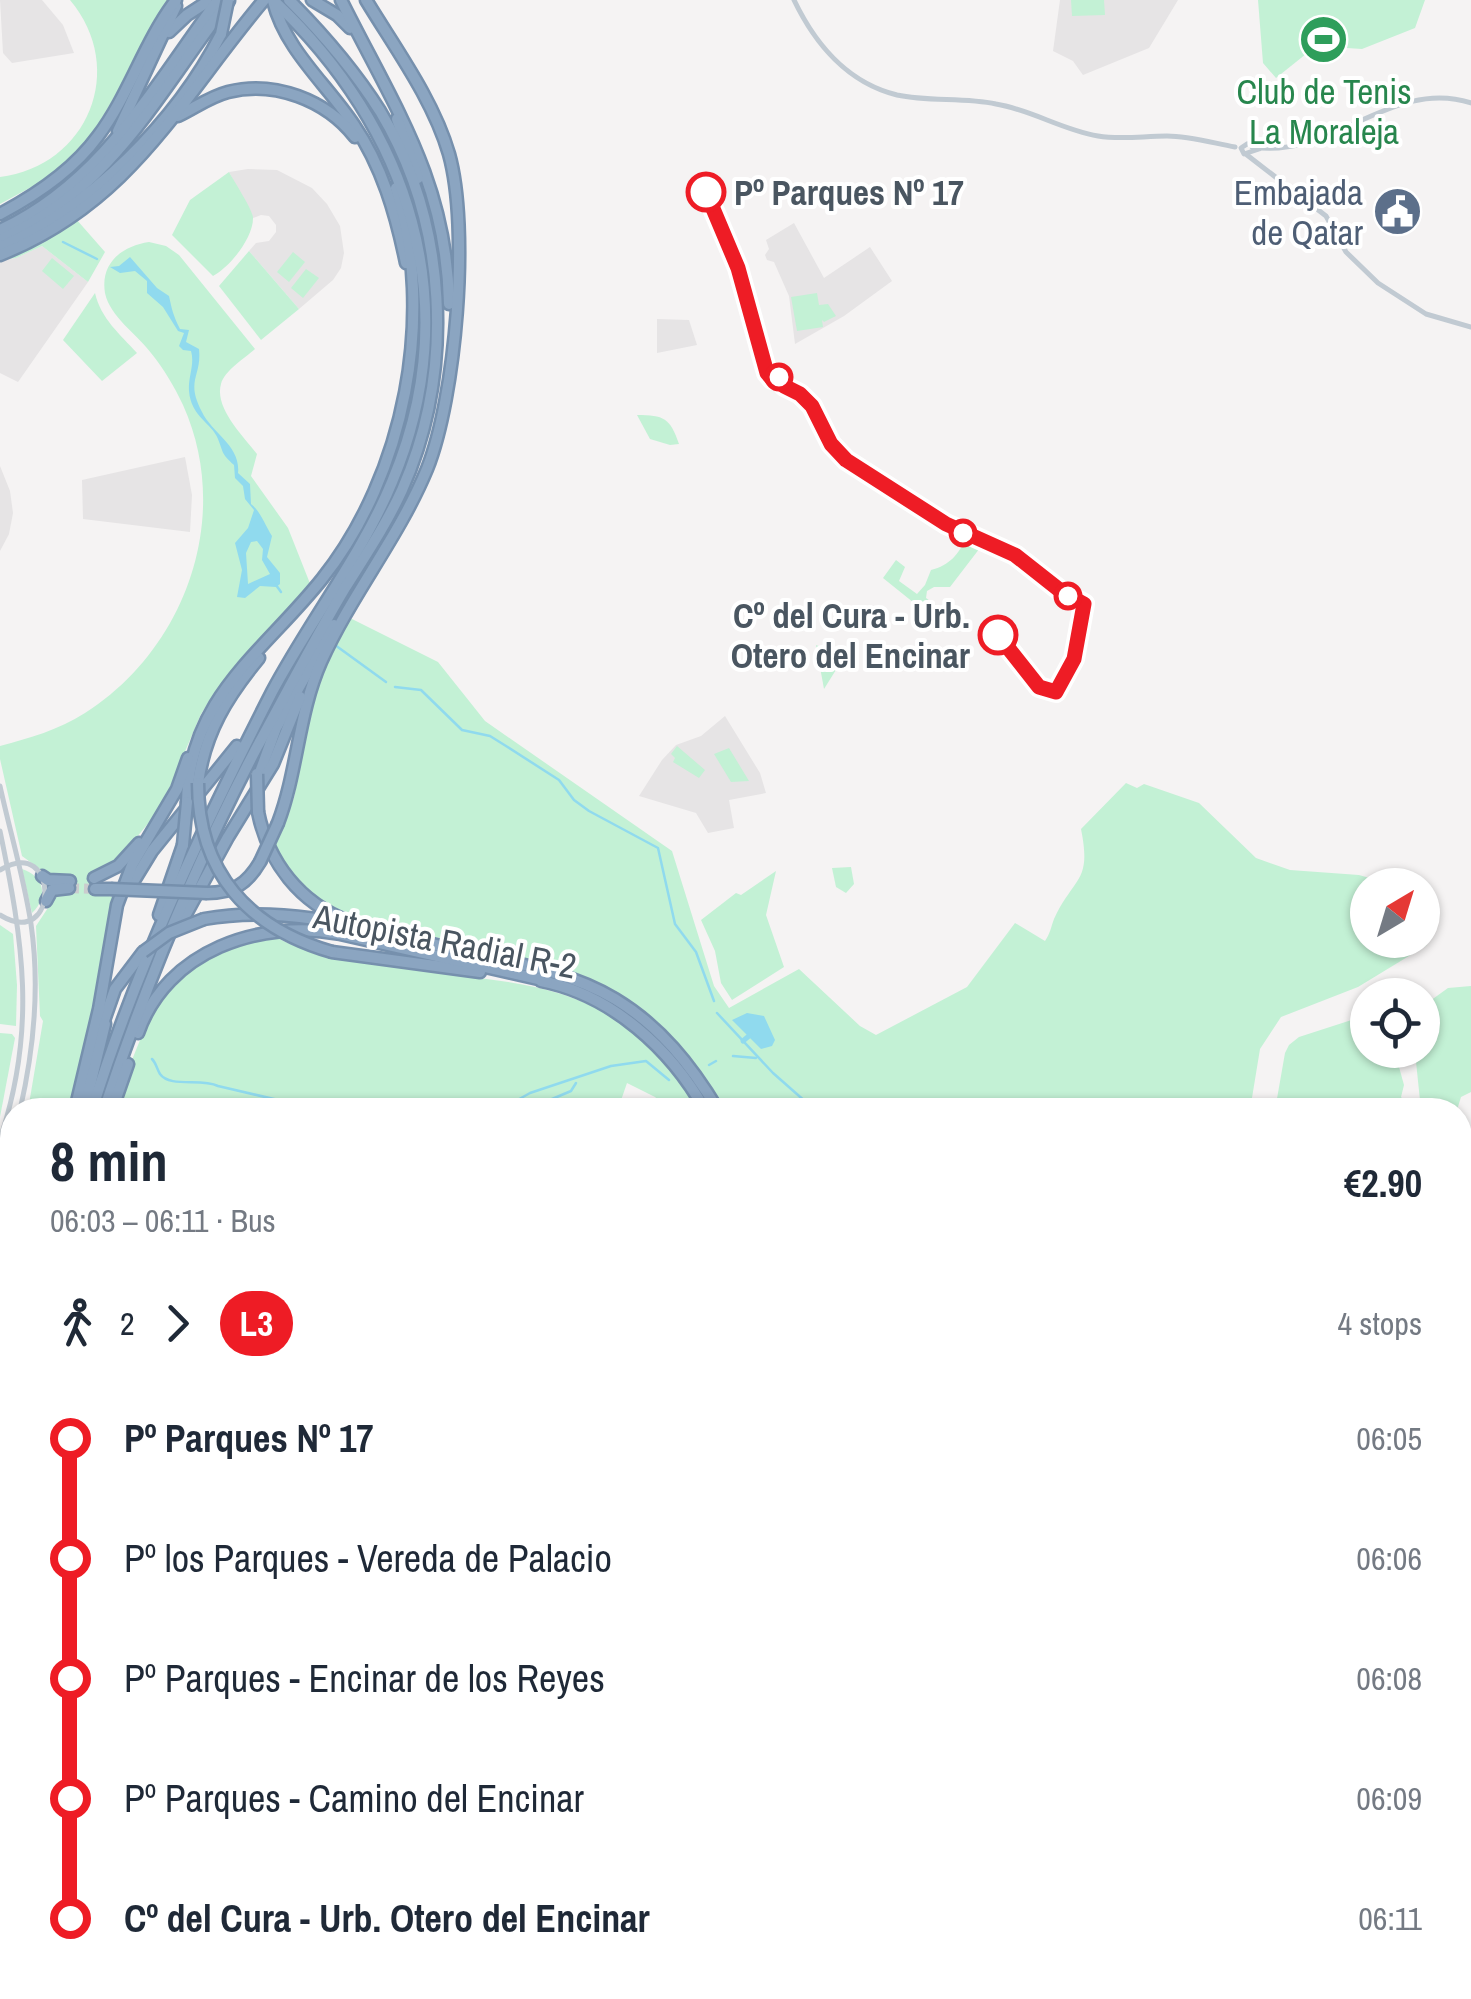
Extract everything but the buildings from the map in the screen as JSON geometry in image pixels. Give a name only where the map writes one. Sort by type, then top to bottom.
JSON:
[{"type":"highway","points":[[0,212],[57,178],[100,135],[164,16],[177,0]]},
{"type":"highway","points":[[104,154],[128,112],[177,0]]},
{"type":"highway","points":[[0,251],[66,212],[120,166],[180,96],[221,34],[229,0]]},
{"type":"highway","points":[[0,240],[62,206],[112,160],[229,0]]},
{"type":"highway","points":[[0,251],[43,235],[120,180],[173,119],[264,0]]},
{"type":"highway","points":[[312,0],[350,28],[375,70],[402,131],[424,196],[429,237]]},
{"type":"highway","points":[[258,774],[276,728],[396,520],[422,466],[444,384],[450,310],[446,254],[434,194],[402,113],[341,0]]},
{"type":"highway","points":[[165,811],[124,861],[95,884],[111,889],[221,893],[242,885],[260,862],[278,823],[293,780],[300,720],[323,657],[400,525],[436,443],[453,358],[458,217],[448,152],[437,121],[366,0]]},
{"type":"highway","points":[[152,57],[179,22],[213,1]]},
{"type":"highway","points":[[0,230],[56,197],[104,154],[136,117],[213,1]]},
{"type":"highway","points":[[108,1098],[210,843],[282,701],[392,512],[413,464],[433,382],[437,290],[429,237],[406,164],[382,114],[324,36],[279,2]]},
{"type":"highway","points":[[279,2],[282,26],[302,61],[354,125],[384,184],[408,270],[411,319]]},
{"type":"highway","points":[[96,1098],[186,868],[274,689],[391,484],[411,432],[422,378],[425,310],[415,228],[395,168],[358,100],[279,2]]},
{"type":"highway","points":[[173,119],[226,92],[283,91],[333,115],[365,150],[384,184]]},
{"type":"highway","points":[[78,1098],[123,886],[165,811],[202,724],[235,674],[325,575],[352,533],[386,462],[402,408],[413,263],[404,214],[388,164],[358,100]]},
{"type":"highway","name":"Autopista Radial R-2","points":[[325,575],[226,701],[206,742],[198,802],[207,843],[234,894],[279,932],[332,952],[546,981],[591,999],[640,1030],[683,1076],[697,1098]]},
{"type":"highway","points":[[158,966],[273,764],[338,620]]},
{"type":"highway","points":[[106,965],[122,904],[143,863],[220,771],[274,689]]},
{"type":"highway","name":"Autopista Radial R-2","points":[[282,701],[262,750],[258,774],[258,812],[277,864],[311,902],[343,920],[421,942]]},
{"type":"highway","points":[[119,1034],[183,845],[202,724]]},
{"type":"highway","points":[[42,876],[70,884],[52,890],[46,901]]},
{"type":"highway","name":"Autopista Radial R-2","points":[[120,981],[143,952],[169,933],[204,919],[247,914],[286,916],[421,942],[538,967],[614,998],[669,1041],[711,1098]]},
{"type":"highway","points":[[116,1098],[151,1006],[189,965],[232,940],[278,930],[314,930],[546,981]]},
{"type":"highway","points":[[79,1098],[109,1002],[120,981]]},
{"type":"highway","points":[[87,1098],[120,981]]},
{"type":"street","points":[[794,0],[806,24],[842,68],[898,95],[1003,105],[1095,136],[1172,136],[1239,148],[1247,144],[1253,155],[1326,216],[1346,252],[1378,283],[1426,314],[1471,327]]},
{"type":"street","points":[[1253,155],[1261,149],[1307,145],[1401,103],[1447,99],[1471,103]]},
{"type":"street","points":[[0,786],[30,919],[35,968],[35,1020],[22,1098]]},
{"type":"street","points":[[0,831],[24,976],[22,1044],[12,1098]]},
{"type":"street","points":[[0,870],[18,863],[36,869],[47,888],[40,912],[30,919],[18,922],[0,915]]},
{"type":"shaded area","points":[[0,0],[42,0],[63,25],[74,53],[12,63],[3,53]]},
{"type":"shaded area","points":[[1060,0],[1178,0],[1149,48],[1083,75],[1073,61],[1053,51]]},
{"type":"shaded area","points":[[277,170],[312,188],[340,226],[344,253],[341,268],[299,309],[249,251],[256,243],[269,241],[276,225],[269,216],[253,218],[229,172]]},
{"type":"shaded area","points":[[794,223],[824,278],[870,247],[892,281],[844,316],[795,344],[789,296],[774,262],[765,255],[769,249],[766,240]]},
{"type":"shaded area","points":[[42,246],[88,282],[18,382],[0,373],[0,260],[16,258]]},
{"type":"shaded area","points":[[657,319],[689,320],[697,345],[657,353]]},
{"type":"shaded area","points":[[185,457],[192,495],[190,532],[83,519],[82,480]]},
{"type":"shaded area","points":[[0,466],[13,513],[9,534],[0,551]]},
{"type":"shaded area","points":[[725,716],[760,773],[766,793],[729,800],[734,828],[708,833],[696,813],[639,796],[676,745],[701,736]]},
{"type":"green space","points":[[70,0],[170,0],[90,139],[48,178],[0,204],[0,177],[31,169],[56,154],[76,134],[90,110],[97,83],[96,55],[87,27]]},
{"type":"green space","points":[[1071,0],[1104,0],[1105,15],[1072,16]]},
{"type":"green space","name":"Club de Tenis La Moraleja","points":[[1258,0],[1425,0],[1415,28],[1362,49],[1316,46],[1276,78],[1263,63]]},
{"type":"green space","points":[[229,172],[252,213],[252,225],[240,251],[213,276],[172,235],[190,200]]},
{"type":"green space","points":[[76,219],[105,252],[88,282],[42,246],[16,258],[0,260],[40,243]]},
{"type":"green space","points":[[149,242],[166,246],[179,255],[255,349],[223,379],[222,403],[231,422],[257,454],[251,476],[288,528],[311,586],[215,692],[201,714],[161,808],[116,862],[94,881],[97,893],[113,897],[93,1021],[74,1098],[30,1098],[43,1021],[36,926],[69,876],[48,875],[22,856],[0,746],[65,724],[120,686],[150,653],[174,617],[191,577],[201,534],[203,491],[197,447],[183,405],[160,365],[118,318],[105,293],[110,265],[130,247]]},
{"type":"green space","points":[[249,251],[299,309],[261,340],[219,286]]},
{"type":"green space","points":[[293,252],[305,262],[289,282],[277,272]]},
{"type":"green space","points":[[52,258],[74,276],[63,289],[42,271]]},
{"type":"green space","points":[[306,269],[319,278],[303,298],[291,288]]},
{"type":"green space","points":[[95,293],[106,318],[137,353],[102,381],[63,340]]},
{"type":"green space","points":[[817,293],[819,305],[828,304],[836,316],[822,320],[823,327],[797,331],[791,297]]},
{"type":"green space","points":[[637,415],[665,420],[679,444],[650,439]]},
{"type":"green space","points":[[967,537],[983,544],[950,587],[927,591],[926,598],[937,606],[929,615],[883,578],[896,560],[905,567],[899,581],[917,594],[931,570],[953,558]]},
{"type":"green space","points":[[348,617],[438,662],[485,721],[672,851],[714,986],[729,1008],[799,969],[860,1026],[876,1035],[967,987],[1015,923],[1045,941],[1083,870],[1081,829],[1126,783],[1137,788],[1144,784],[1199,803],[1256,858],[1290,870],[1350,874],[1350,958],[1406,958],[1373,978],[1350,978],[1350,990],[1281,1017],[1260,1049],[1252,1098],[716,1098],[704,1076],[662,1026],[607,989],[552,965],[348,916],[313,896],[272,846],[294,798],[315,685]]},
{"type":"green space","points":[[816,645],[844,657],[824,689]]},
{"type":"green space","points":[[677,746],[705,770],[699,778],[673,762],[671,754]]},
{"type":"green space","points":[[729,748],[749,781],[731,782],[714,754]]},
{"type":"green space","points":[[851,867],[854,884],[846,893],[836,887],[832,868]]},
{"type":"green space","points":[[22,869],[35,877],[42,888],[41,900],[32,913]]},
{"type":"green space","points":[[776,871],[766,915],[784,967],[732,1000],[721,983],[715,951],[701,920],[736,893],[741,895]]},
{"type":"green space","points":[[0,925],[13,934],[16,1026],[0,1024]]},
{"type":"green space","points":[[274,936],[323,954],[503,981],[589,1004],[628,1027],[664,1061],[690,1098],[656,1098],[627,1083],[622,1098],[119,1098],[138,1045],[165,996],[207,960],[237,946]]},
{"type":"green space","points":[[1471,986],[1471,1092],[1461,1098],[1420,1098],[1417,1068],[1440,1068],[1440,994],[1448,988]]},
{"type":"green space","points":[[1350,1020],[1350,1068],[1399,1068],[1404,1085],[1402,1098],[1277,1098],[1285,1053],[1299,1037]]},
{"type":"green space","points":[[0,1033],[12,1034],[15,1038],[4,1098],[0,1098]]},
{"type":"water","points":[[130,257],[169,296],[180,329],[189,330],[186,342],[199,349],[194,385],[197,401],[235,455],[238,473],[250,484],[251,504],[272,536],[267,557],[280,573],[280,584],[276,587],[260,586],[245,598],[237,597],[242,570],[235,543],[248,528],[254,510],[235,478],[234,465],[191,400],[191,351],[179,346],[184,333],[178,331],[163,307],[147,293],[147,281],[135,271],[120,273],[110,267],[119,266]],"holes":[[[257,541],[263,549],[262,560],[270,574],[248,584],[246,553],[251,542]]]},
{"type":"water","points":[[747,1013],[764,1016],[775,1040],[772,1046],[761,1049],[732,1020]]},
{"type":"waterway","points":[[63,242],[97,259]]},
{"type":"waterway","points":[[276,585],[281,592]]},
{"type":"waterway","points":[[335,645],[386,682]]},
{"type":"waterway","points":[[395,687],[421,690],[462,730],[490,736],[559,780],[574,800],[589,811],[658,848],[675,924],[696,952],[714,1001]]},
{"type":"waterway","points":[[717,1013],[801,1098]]},
{"type":"waterway","points":[[743,1041],[750,1035]]},
{"type":"waterway","points":[[733,1056],[756,1058]]},
{"type":"waterway","points":[[152,1059],[160,1074],[171,1081],[211,1084],[270,1098]]},
{"type":"waterway","points":[[521,1098],[611,1066],[646,1061],[669,1080]]},
{"type":"waterway","points":[[709,1065],[716,1061]]},
{"type":"waterway","points":[[554,1098],[571,1091],[576,1083]]},
{"type":"tunnel","points":[[69,888],[95,889]]},
{"type":"bus line","name":"L3","points":[[706,192],[738,268],[767,373],[772,379],[781,378],[784,386],[807,400],[838,453],[946,524],[1015,555],[1084,604],[1074,659],[1056,692],[1039,687],[998,635]]},
{"type":"place","name":"Club de Tenis La Moraleja","points":[[1324,39]]},
{"type":"place","name":"Pº Parques Nº 17","points":[[706,192]]},
{"type":"place","name":"Embajada de Qatar","points":[[1398,212]]},
{"type":"place","name":"Cº del Cura - Urb. Otero del Encinar","points":[[998,635]]}]
